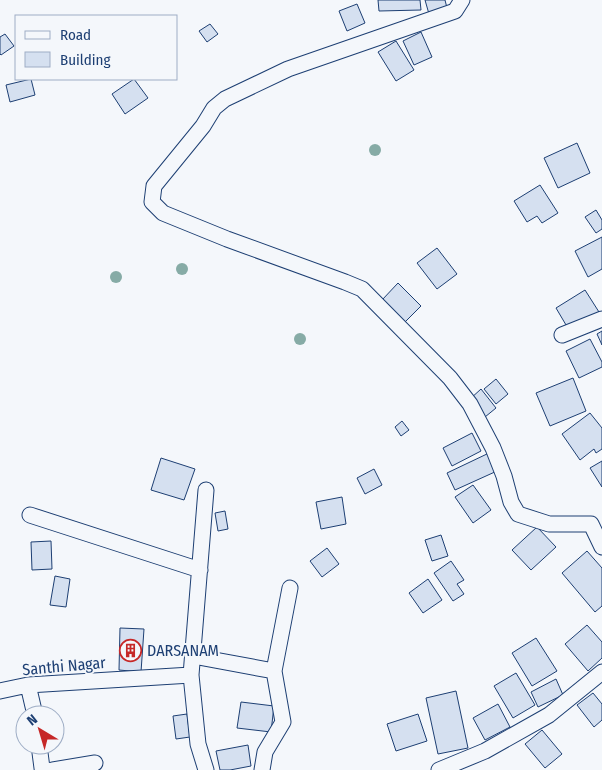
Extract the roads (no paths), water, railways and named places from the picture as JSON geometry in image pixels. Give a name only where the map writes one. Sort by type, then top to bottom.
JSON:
[{"type":"street","points":[[462,0],[455,10],[288,69],[225,99],[214,108],[203,126],[154,186],[152,202],[163,212],[181,220],[362,289],[450,378],[470,404],[493,448],[504,476],[511,502],[518,514],[549,524],[591,524],[602,547]]},
{"type":"street","points":[[562,335],[602,319]]},
{"type":"street","points":[[206,490],[191,675],[198,744],[206,770]]},
{"type":"street","points":[[30,515],[200,570]]},
{"type":"street","points":[[262,770],[265,752],[283,722],[274,671],[290,588]]},
{"type":"street","points":[[193,656],[274,671]]},
{"type":"street","points":[[439,770],[485,751],[549,715],[602,672]]},
{"type":"street","name":"Santhi Nagar","points":[[0,691],[28,685],[191,675]]},
{"type":"street","points":[[28,685],[33,705]]},
{"type":"street","points":[[40,755],[42,768],[48,770]]},
{"type":"street","points":[[53,770],[95,762]]},
{"type":"place","name":"DARSANAM","points":[[131,650]]}]
